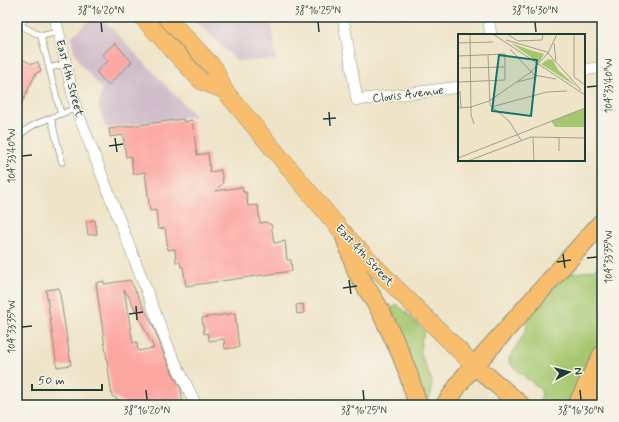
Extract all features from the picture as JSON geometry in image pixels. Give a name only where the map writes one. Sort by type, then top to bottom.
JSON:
[{"type":"highway","points":[[446,405],[455,389],[474,365],[602,222]]},
{"type":"highway","points":[[344,234],[357,272],[380,310],[400,352],[418,405]]},
{"type":"highway","points":[[577,405],[602,355]]},
{"type":"highway","name":"East 4th Street","points":[[474,365],[520,405]]},
{"type":"highway","points":[[597,405],[602,394]]},
{"type":"main road","name":"East 4th Street","points":[[142,17],[201,80],[224,90]]},
{"type":"main road","name":"East 4th Street","points":[[166,17],[215,69],[224,90],[344,234],[474,365]]},
{"type":"street","name":"East 4th Street","points":[[55,17],[76,108],[171,354],[196,405]]},
{"type":"street","name":"Clovis Avenue","points":[[343,17],[357,100],[458,87]]},
{"type":"street","points":[[488,17],[491,34]]},
{"type":"street","points":[[585,70],[602,67]]},
{"type":"lane","points":[[19,23],[41,36],[58,32]]},
{"type":"lane","points":[[41,36],[61,114]]},
{"type":"lane","points":[[49,68],[66,64]]},
{"type":"lane","points":[[17,141],[19,136],[35,124],[76,108]]},
{"type":"lane","points":[[52,118],[62,162]]},
{"type":"shaded area","points":[[94,17],[101,17],[195,116],[106,128],[99,108],[102,89],[81,65],[74,51],[71,37]]},
{"type":"shaded area","points":[[192,17],[271,17],[276,60],[237,61]]},
{"type":"green space","points":[[602,266],[602,339],[568,405],[539,405],[542,394],[541,390],[511,365],[509,361],[509,358],[525,332],[527,325],[526,318],[566,273],[584,272]]},
{"type":"green space","points":[[397,304],[425,332],[421,340],[421,354],[432,381],[431,394],[426,405],[386,313]]},
{"type":"building","points":[[115,43],[132,62],[108,85],[96,72],[108,61],[102,55]]},
{"type":"building","points":[[17,57],[32,64],[38,62],[41,71],[36,73],[17,113]]},
{"type":"building","points":[[183,119],[184,122],[192,120],[197,155],[208,153],[210,172],[221,170],[223,183],[215,191],[242,187],[243,192],[246,192],[248,206],[258,205],[260,223],[267,222],[268,224],[271,224],[274,243],[285,241],[287,260],[291,260],[292,271],[186,286],[183,267],[181,267],[180,262],[176,262],[175,249],[168,250],[165,228],[158,229],[156,210],[150,211],[145,172],[133,174],[131,156],[126,157],[123,135],[110,137],[109,129]]},
{"type":"building","points":[[95,220],[97,234],[88,235],[86,221]]},
{"type":"building","points":[[130,280],[153,326],[165,357],[181,390],[183,405],[146,405],[146,403],[128,405],[112,396],[96,283],[104,281],[104,284]],"holes":[[[124,289],[154,348],[138,351],[137,342],[133,343]]]},
{"type":"building","points":[[59,288],[71,365],[57,367],[46,290]]},
{"type":"building","points":[[303,304],[304,313],[297,314],[296,305]]},
{"type":"building","points":[[235,313],[239,347],[225,349],[224,339],[209,341],[208,333],[204,334],[202,318]]}]
